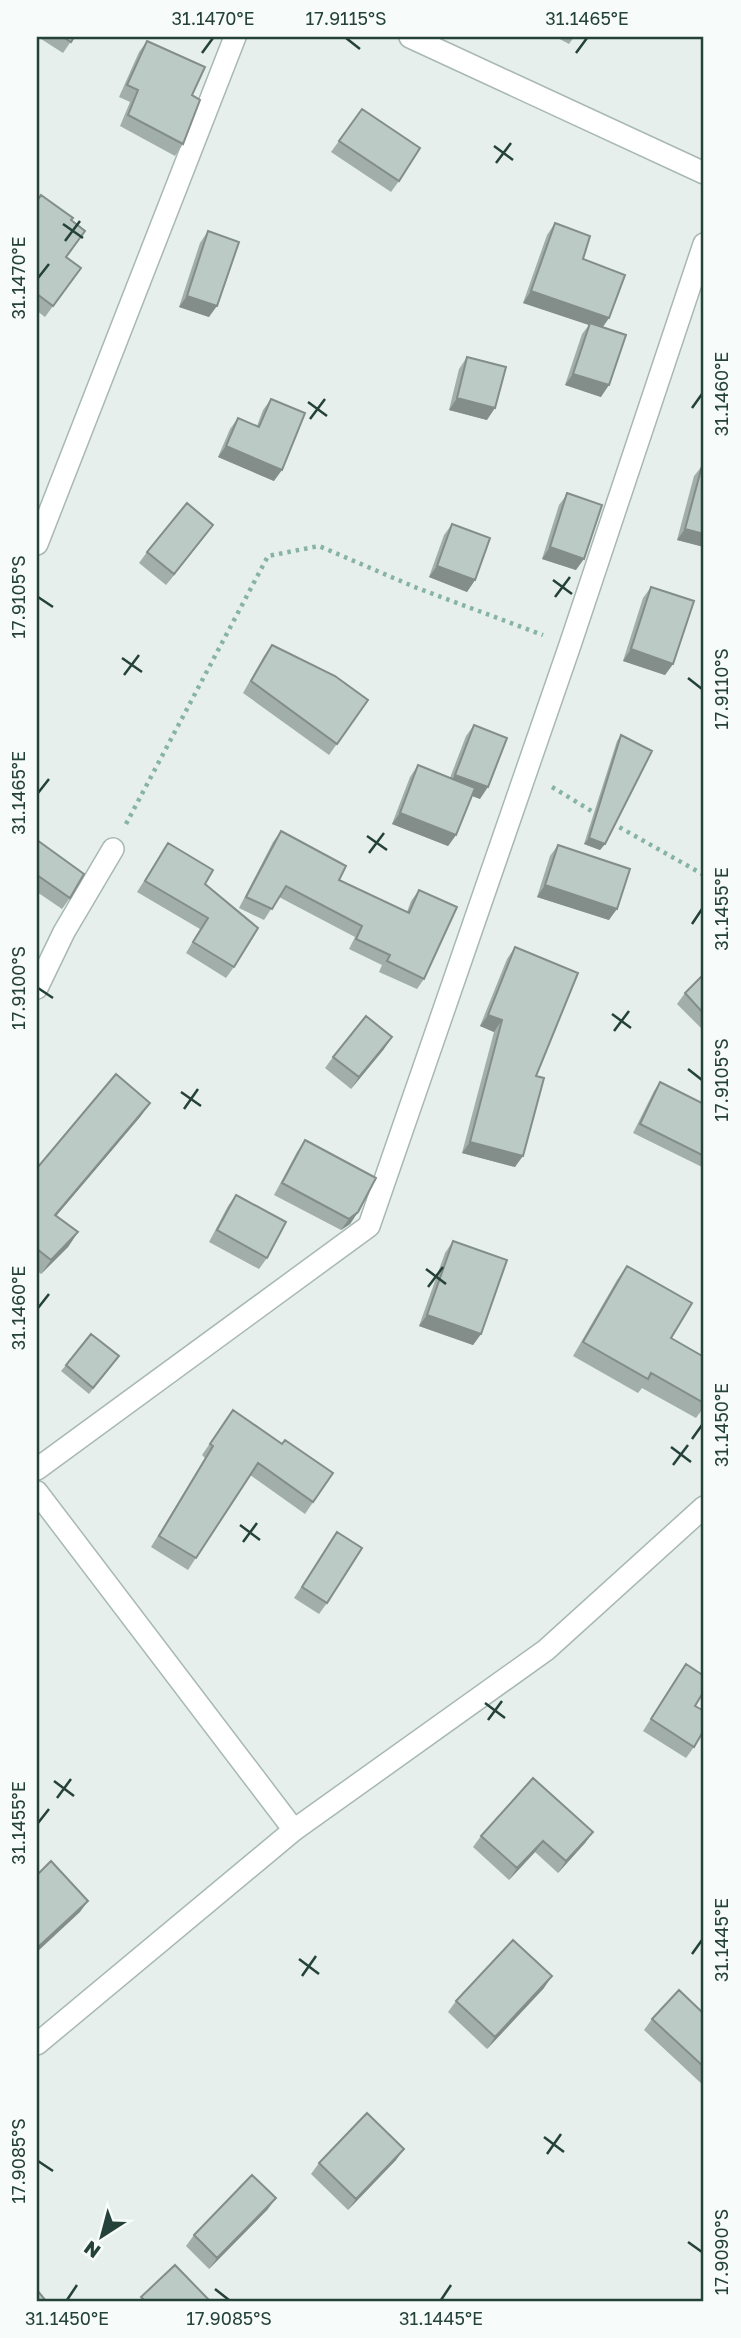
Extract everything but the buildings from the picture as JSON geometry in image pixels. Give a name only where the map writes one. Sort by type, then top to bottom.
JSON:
[{"type":"street","points":[[37,544],[235,37]]},
{"type":"street","points":[[410,37],[704,173]]},
{"type":"street","points":[[37,1469],[369,1226],[527,772],[704,244]]},
{"type":"street","points":[[37,988],[64,932],[113,849]]},
{"type":"street","points":[[37,1492],[294,1829]]},
{"type":"street","points":[[37,2044],[294,1829],[547,1650],[704,1507]]},
{"type":"path","points":[[113,849],[268,556],[318,546],[417,588],[570,645]]},
{"type":"path","points":[[527,772],[672,859],[704,874]]}]
